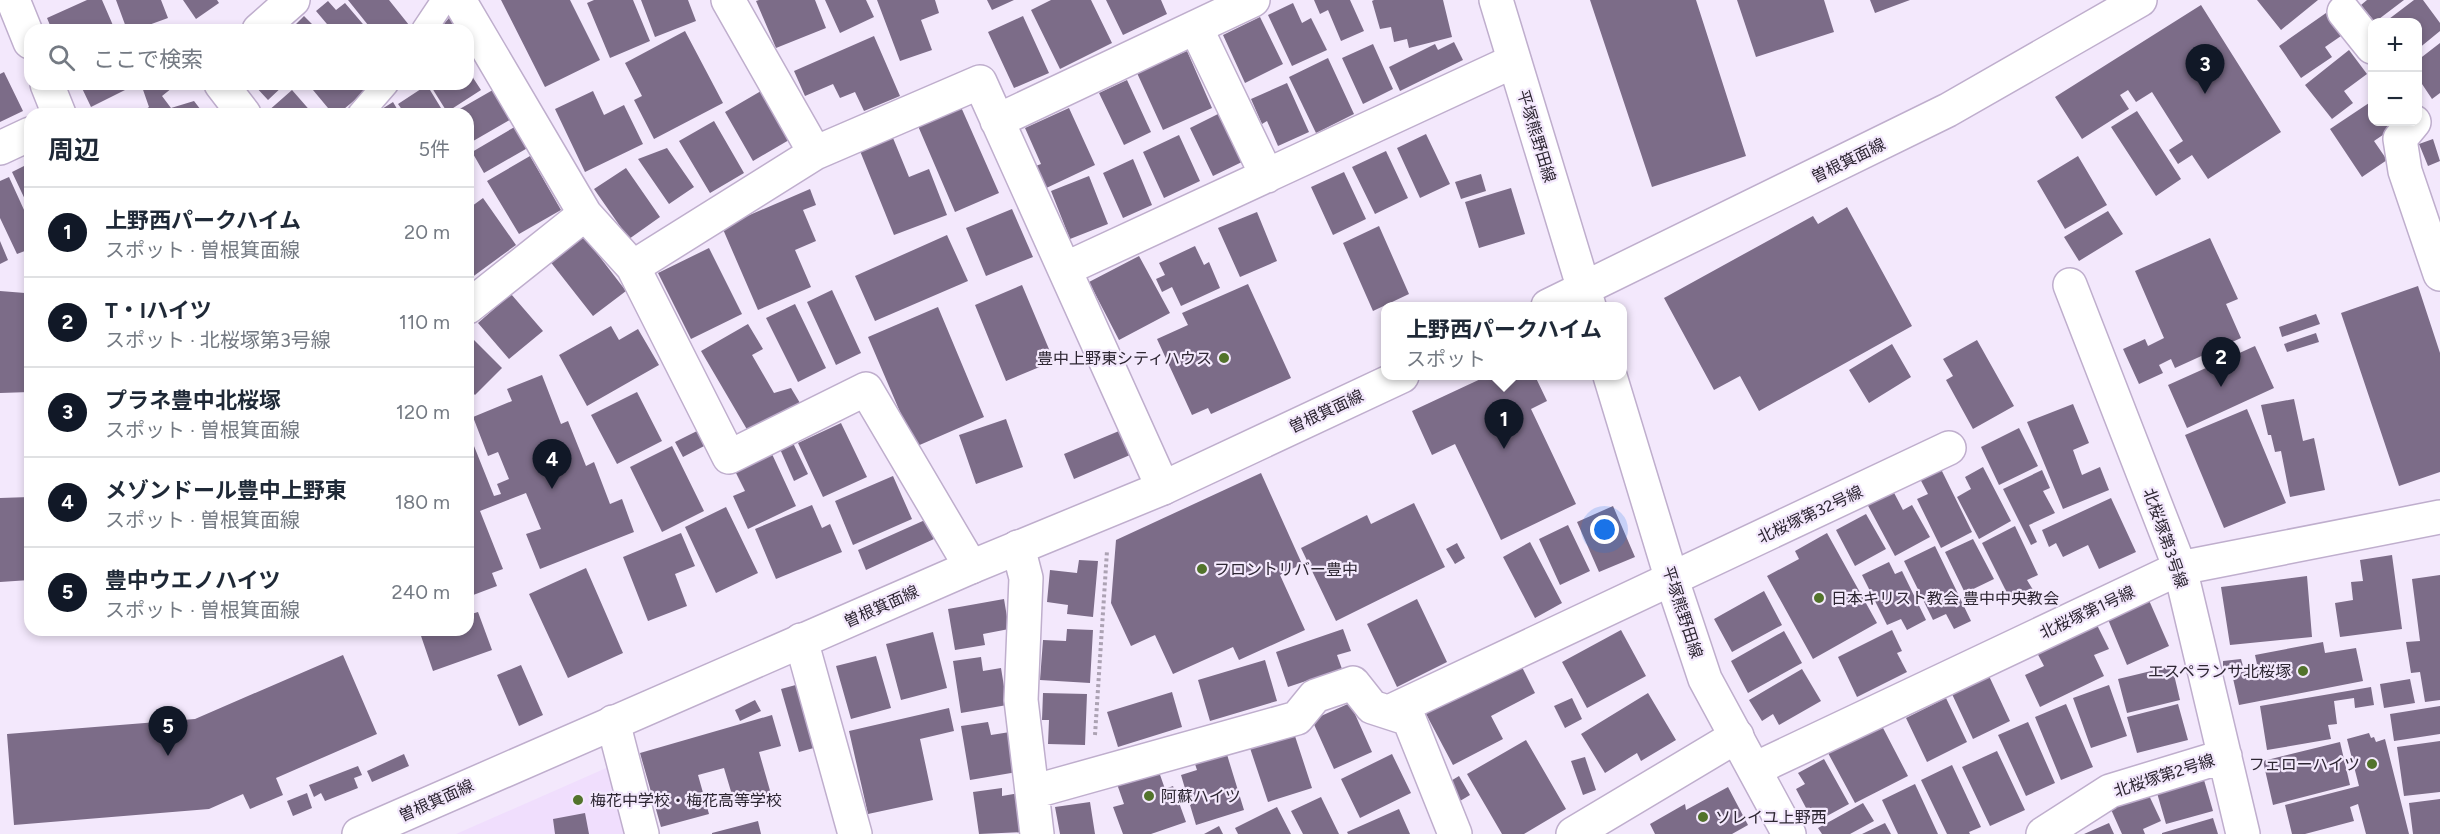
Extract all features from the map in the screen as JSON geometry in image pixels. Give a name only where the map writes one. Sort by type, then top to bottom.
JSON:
[{"type":"street","points":[[14,0],[24,26]]},
{"type":"street","points":[[266,24],[293,0]]},
{"type":"street","points":[[459,0],[473,24]]},
{"type":"street","points":[[728,0],[814,153]]},
{"type":"street","points":[[997,121],[1252,0]]},
{"type":"street","name":"平塚熊野田線","points":[[1496,0],[1586,298]]},
{"type":"street","name":"曽根箕面線","points":[[1567,302],[1586,298],[1948,110],[2140,0]]},
{"type":"street","points":[[2344,12],[2368,41]]},
{"type":"street","points":[[474,25],[585,214],[633,267],[729,457],[866,389],[971,567]]},
{"type":"street","points":[[1196,28],[1267,176]]},
{"type":"street","points":[[1065,269],[1514,62]]},
{"type":"street","points":[[633,267],[814,153],[980,82],[1163,488]]},
{"type":"street","points":[[49,90],[57,108]]},
{"type":"street","points":[[226,90],[239,108]]},
{"type":"street","points":[[2411,126],[2400,139],[2405,171],[2440,274]]},
{"type":"street","points":[[0,148],[24,137]]},
{"type":"street","points":[[474,302],[585,214]]},
{"type":"street","name":"北桜塚第3号線","points":[[2070,285],[2180,568],[2243,834]]},
{"type":"street","name":"曽根箕面線","points":[[359,834],[801,640],[1163,488],[1391,380]]},
{"type":"street","name":"平塚熊野田線","points":[[1612,380],[1672,580],[1705,679],[1789,834]]},
{"type":"street","name":"北桜塚第32号線","points":[[1389,712],[1949,448]]},
{"type":"street","name":"北桜塚第1号線","points":[[1755,769],[2180,568],[2440,517]]},
{"type":"street","points":[[1018,547],[1026,578],[1021,699],[1037,834]]},
{"type":"street","points":[[801,640],[855,834]]},
{"type":"street","points":[[1032,792],[1297,718],[1315,696],[1353,683],[1372,707],[1409,719],[1455,834]]},
{"type":"street","points":[[613,722],[642,834]]},
{"type":"street","points":[[1573,834],[1737,735]]},
{"type":"street","name":"北桜塚第2号線","points":[[2043,834],[2110,791],[2225,756]]},
{"type":"lane","points":[[428,24],[444,0]]},
{"type":"lane","points":[[365,108],[381,90]]},
{"type":"path","points":[[1093,775],[1096,696],[1108,539],[1098,515]]},
{"type":"shaded area","name":"梅花中学校・梅花高等学校","points":[[613,765],[631,834],[456,834]]},
{"type":"building","points":[[87,0],[102,0],[112,24],[50,24],[47,18]]},
{"type":"building","points":[[116,0],[161,0],[168,18],[152,24],[125,24]]},
{"type":"building","points":[[183,0],[217,0],[219,3],[196,19]]},
{"type":"building","points":[[348,0],[389,0],[408,24],[367,24]]},
{"type":"building","points":[[501,0],[570,0],[600,60],[545,87]]},
{"type":"building","points":[[594,0],[633,0],[650,41],[610,58],[587,3]]},
{"type":"building","points":[[641,0],[688,0],[696,21],[655,37]]},
{"type":"building","points":[[815,0],[826,28],[776,48],[756,1]]},
{"type":"building","points":[[825,0],[866,0],[874,17],[840,33]]},
{"type":"building","points":[[877,0],[935,0],[939,13],[921,20],[932,50],[900,61]]},
{"type":"building","points":[[987,0],[1014,0],[992,10]]},
{"type":"building","points":[[1051,0],[1091,0],[1112,43],[1060,69],[1031,10]]},
{"type":"building","points":[[1106,0],[1161,0],[1167,14],[1123,35]]},
{"type":"building","points":[[1314,0],[1350,0],[1364,31],[1341,41],[1328,10],[1320,14]]},
{"type":"building","points":[[1443,0],[1452,37],[1409,48],[1407,39],[1394,42],[1391,27],[1380,29],[1372,1]]},
{"type":"building","points":[[1590,0],[1696,0],[1746,156],[1652,187]]},
{"type":"building","points":[[1737,0],[1824,0],[1834,32],[1756,57]]},
{"type":"building","points":[[1870,0],[1910,0],[1875,13]]},
{"type":"building","points":[[2257,0],[2318,0],[2281,30]]},
{"type":"building","points":[[2367,0],[2404,0],[2380,18],[2372,18],[2361,5]]},
{"type":"building","points":[[2414,0],[2423,0],[2440,23],[2440,31],[2422,46],[2422,18],[2390,18]]},
{"type":"building","points":[[328,1],[336,10],[345,3],[363,24],[327,24],[316,11]]},
{"type":"building","points":[[1293,3],[1302,23],[1311,18],[1327,50],[1292,66],[1268,15]]},
{"type":"building","points":[[2201,5],[2281,132],[2208,179],[2192,155],[2178,164],[2169,150],[2183,141],[2152,92],[2136,102],[2128,90],[2120,95],[2129,109],[2082,139],[2055,97]]},
{"type":"building","points":[[453,13],[459,24],[444,24]]},
{"type":"building","points":[[2326,13],[2341,36],[2325,47],[2332,57],[2301,78],[2279,46]]},
{"type":"building","points":[[304,16],[312,24],[296,24]]},
{"type":"building","points":[[1023,16],[1049,73],[1014,88],[988,32]]},
{"type":"building","points":[[1260,17],[1283,64],[1245,83],[1223,35]]},
{"type":"building","points":[[685,31],[723,103],[654,139],[634,100],[642,96],[625,63]]},
{"type":"building","points":[[874,36],[900,96],[864,111],[855,92],[840,98],[833,84],[805,96],[794,71]]},
{"type":"building","points":[[1454,42],[1463,60],[1400,91],[1389,67],[1435,44],[1438,50]]},
{"type":"building","points":[[2440,43],[2440,93],[2432,99],[2422,84],[2422,57]]},
{"type":"building","points":[[1373,44],[1393,89],[1363,104],[1342,58]]},
{"type":"building","points":[[2349,50],[2367,74],[2344,91],[2353,103],[2332,119],[2305,85]]},
{"type":"building","points":[[1187,51],[1212,108],[1163,130],[1137,73]]},
{"type":"building","points":[[1328,58],[1354,114],[1316,133],[1289,77]]},
{"type":"building","points":[[4,72],[23,111],[0,122],[0,74]]},
{"type":"building","points":[[474,79],[481,90],[453,108],[444,108],[433,90],[474,90]]},
{"type":"building","points":[[1127,80],[1151,132],[1124,145],[1099,93]]},
{"type":"building","points":[[1287,83],[1309,132],[1278,146],[1267,121],[1262,124],[1251,99]]},
{"type":"building","points":[[498,87],[515,117],[474,141],[474,108],[461,108]]},
{"type":"building","points":[[83,90],[125,90],[91,107]]},
{"type":"building","points":[[143,90],[170,90],[162,96],[171,108],[149,107]]},
{"type":"building","points":[[259,90],[279,90],[268,100]]},
{"type":"building","points":[[292,90],[308,108],[272,108]]},
{"type":"building","points":[[313,90],[367,90],[345,108],[328,108]]},
{"type":"building","points":[[419,90],[430,90],[441,108],[401,108],[398,104]]},
{"type":"building","points":[[593,91],[604,115],[624,105],[643,144],[585,172],[555,109]]},
{"type":"building","points":[[761,91],[789,140],[753,161],[725,112]]},
{"type":"building","points":[[194,101],[199,108],[171,108]]},
{"type":"building","points":[[393,102],[396,108],[384,108]]},
{"type":"building","points":[[2368,104],[2368,126],[2396,126],[2374,141],[2387,160],[2362,177],[2330,129]]},
{"type":"building","points":[[961,107],[999,193],[955,212],[918,126]]},
{"type":"building","points":[[1069,108],[1095,165],[1040,191],[1030,168],[1041,164],[1025,128]]},
{"type":"building","points":[[2137,111],[2181,179],[2156,196],[2111,127]]},
{"type":"building","points":[[1220,113],[1244,161],[1213,176],[1190,128]]},
{"type":"building","points":[[714,121],[744,173],[710,193],[679,141]]},
{"type":"building","points":[[518,125],[531,146],[484,173],[474,156],[474,151]]},
{"type":"building","points":[[1426,134],[1450,184],[1420,198],[1397,148]]},
{"type":"building","points":[[1179,135],[1200,181],[1164,198],[1143,152]]},
{"type":"building","points":[[893,138],[909,177],[929,169],[947,215],[894,235],[860,151]]},
{"type":"building","points":[[2433,139],[2440,161],[2428,166],[2419,144]]},
{"type":"building","points":[[667,148],[694,187],[669,204],[638,159]]},
{"type":"building","points":[[1386,151],[1408,198],[1375,214],[1352,167]]},
{"type":"building","points":[[530,156],[561,210],[519,234],[487,181]]},
{"type":"building","points":[[2078,156],[2107,205],[2065,229],[2037,181]]},
{"type":"building","points":[[1133,159],[1152,205],[1123,218],[1103,173]]},
{"type":"building","points":[[24,166],[24,197],[12,172]]},
{"type":"building","points":[[626,168],[660,217],[629,239],[594,189]]},
{"type":"building","points":[[1344,172],[1366,219],[1333,235],[1311,187]]},
{"type":"building","points":[[1481,174],[1486,191],[1461,199],[1455,182]]},
{"type":"building","points":[[1089,176],[1108,224],[1070,239],[1051,191]]},
{"type":"building","points":[[9,177],[24,210],[24,251],[17,254],[0,218],[0,181]]},
{"type":"building","points":[[1511,188],[1525,234],[1479,248],[1465,202]]},
{"type":"building","points":[[810,189],[816,205],[803,210],[816,241],[795,250],[811,287],[758,310],[722,227]]},
{"type":"building","points":[[483,198],[516,245],[474,276],[474,205]]},
{"type":"building","points":[[1847,207],[1912,326],[1759,411],[1740,376],[1714,390],[1664,298],[1813,216],[1818,224]]},
{"type":"building","points":[[1012,209],[1033,257],[986,276],[966,228]]},
{"type":"building","points":[[2108,211],[2123,234],[2079,261],[2064,237]]},
{"type":"building","points":[[1257,212],[1277,261],[1240,277],[1218,228]]},
{"type":"building","points":[[1379,226],[1409,294],[1392,302],[1381,302],[1381,307],[1373,311],[1343,243]]},
{"type":"building","points":[[582,234],[626,291],[593,316],[549,260]]},
{"type":"building","points":[[947,235],[968,281],[875,321],[855,276]]},
{"type":"building","points":[[2210,238],[2238,299],[2226,304],[2241,338],[2175,368],[2171,359],[2159,365],[2163,373],[2139,384],[2123,349],[2145,339],[2148,346],[2164,338],[2135,271]]},
{"type":"building","points":[[0,241],[8,260],[0,264]]},
{"type":"building","points":[[1195,246],[1204,265],[1209,262],[1220,288],[1181,306],[1172,287],[1162,292],[1156,279],[1165,275],[1159,263]]},
{"type":"building","points":[[709,248],[742,314],[691,339],[658,273]]},
{"type":"building","points":[[1139,256],[1170,313],[1119,340],[1089,282]]},
{"type":"building","name":"豊中上野東シティハウス","points":[[1248,284],[1291,378],[1211,414],[1208,408],[1192,415],[1157,339],[1188,325],[1182,313]]},
{"type":"building","points":[[1022,285],[1054,361],[1006,381],[975,305]]},
{"type":"building","points":[[2418,286],[2440,353],[2440,472],[2399,486],[2341,313]]},
{"type":"building","points":[[832,290],[861,353],[836,365],[807,302]]},
{"type":"building","points":[[0,291],[24,293],[24,392],[0,393]]},
{"type":"building","points":[[511,294],[543,331],[509,359],[478,323]]},
{"type":"building","points":[[795,304],[826,368],[798,382],[766,318]]},
{"type":"building","points":[[938,307],[984,417],[915,447],[868,337]]},
{"type":"building","points":[[2316,314],[2320,324],[2282,337],[2279,327]]},
{"type":"building","points":[[748,324],[763,349],[752,355],[774,393],[791,388],[803,408],[752,438],[701,351]]},
{"type":"building","points":[[611,326],[619,340],[638,329],[659,365],[587,406],[559,355]]},
{"type":"building","points":[[2316,333],[2319,342],[2287,352],[2284,344]]},
{"type":"building","points":[[474,340],[502,368],[474,394]]},
{"type":"building","points":[[1977,340],[2014,406],[1973,429],[1946,380],[1953,376],[1943,359]]},
{"type":"building","points":[[1892,344],[1911,377],[1869,403],[1849,370]]},
{"type":"building","points":[[2255,346],[2274,388],[2187,428],[2168,385]]},
{"type":"building","points":[[542,375],[561,424],[568,421],[586,466],[594,462],[610,504],[622,499],[634,532],[540,569],[526,534],[541,529],[526,493],[480,511],[503,569],[492,573],[497,586],[474,595],[474,446],[494,496],[501,494],[497,484],[509,479],[498,452],[488,456],[474,417],[512,401],[507,389]]},
{"type":"building","points":[[1478,380],[1537,380],[1547,401],[1531,409],[1576,504],[1501,540],[1455,444],[1432,455],[1412,411]]},
{"type":"building","points":[[637,392],[662,441],[617,464],[591,415]]},
{"type":"building","points":[[2294,399],[2303,441],[2314,438],[2325,490],[2290,497],[2281,451],[2275,452],[2271,435],[2268,435],[2261,405]]},
{"type":"building","points":[[2073,404],[2089,443],[2073,450],[2082,475],[2100,467],[2109,490],[2063,509],[2027,422]]},
{"type":"building","points":[[2247,409],[2286,503],[2224,528],[2185,435]]},
{"type":"building","points":[[1006,419],[1023,467],[976,484],[959,435]]},
{"type":"building","points":[[841,423],[867,477],[823,497],[798,443]]},
{"type":"building","points":[[2019,428],[2038,466],[1999,485],[1981,447]]},
{"type":"building","points":[[701,429],[708,444],[683,457],[675,442]]},
{"type":"building","points":[[1119,431],[1130,455],[1074,479],[1064,454]]},
{"type":"building","points":[[793,443],[808,474],[794,481],[780,449]]},
{"type":"building","points":[[672,446],[704,511],[662,532],[630,467]]},
{"type":"building","points":[[772,454],[796,506],[748,529],[733,496],[745,491],[735,471]]},
{"type":"building","points":[[1939,465],[1972,532],[1941,548],[1917,499],[1928,494],[1918,475]]},
{"type":"building","points":[[1983,467],[2011,521],[1979,539],[1957,497],[1971,489],[1965,477]]},
{"type":"building","points":[[2042,470],[2050,488],[2043,491],[2055,513],[2029,525],[2037,542],[2031,545],[2003,489]]},
{"type":"building","name":"フロントリバー豊中","points":[[1261,473],[1302,564],[1280,575],[1305,630],[1239,660],[1233,647],[1173,674],[1155,635],[1131,646],[1111,603],[1116,540]]},
{"type":"building","points":[[893,476],[912,519],[853,545],[835,501]]},
{"type":"building","points":[[1891,487],[1903,510],[1912,505],[1930,537],[1895,556],[1865,500]]},
{"type":"building","points":[[24,497],[24,580],[0,582],[0,498]]},
{"type":"building","points":[[2111,498],[2136,552],[2099,569],[2088,545],[2063,557],[2056,543],[2049,547],[2042,530]]},
{"type":"building","points":[[1414,503],[1445,567],[1336,621],[1301,548],[1367,515],[1371,524]]},
{"type":"building","points":[[812,505],[822,528],[830,524],[842,552],[776,579],[755,529]]},
{"type":"building","points":[[1613,506],[1635,557],[1599,572],[1577,522]]},
{"type":"building","points":[[726,507],[758,573],[716,593],[685,527]]},
{"type":"building","points":[[1866,514],[1886,549],[1855,566],[1836,530]]},
{"type":"building","points":[[925,520],[934,539],[866,570],[858,550]]},
{"type":"building","points":[[1568,525],[1590,571],[1560,585],[1539,539]]},
{"type":"building","points":[[2015,526],[2038,575],[2027,580],[2035,593],[2013,605],[1982,543]]},
{"type":"building","points":[[681,533],[695,566],[675,574],[687,606],[648,621],[623,557]]},
{"type":"building","points":[[1827,533],[1877,623],[1813,659],[1767,576],[1799,559],[1795,551]]},
{"type":"building","points":[[1973,539],[1994,579],[1965,593],[1945,552]]},
{"type":"building","points":[[1530,542],[1562,603],[1535,618],[1503,557]]},
{"type":"building","points":[[1457,543],[1465,558],[1455,564],[1446,549]]},
{"type":"building","points":[[1935,546],[1971,621],[1954,629],[1946,614],[1933,620],[1904,561]]},
{"type":"building","points":[[2392,555],[2402,629],[2340,637],[2335,603],[2353,600],[2351,582],[2363,581],[2360,560]]},
{"type":"building","points":[[1079,560],[1098,561],[1093,617],[1067,614],[1068,605],[1047,602],[1050,570],[1077,573]]},
{"type":"building","points":[[1889,562],[1895,574],[1902,571],[1926,620],[1907,630],[1901,619],[1887,625],[1862,575]]},
{"type":"building","points":[[586,568],[623,653],[568,678],[529,594]]},
{"type":"building","points":[[2440,575],[2440,700],[2425,702],[2420,672],[2411,673],[2406,642],[2420,641],[2412,579]]},
{"type":"building","points":[[2307,576],[2312,637],[2230,645],[2221,587]]},
{"type":"building","points":[[1764,591],[1782,625],[1732,652],[1714,619]]},
{"type":"building","points":[[2148,598],[2169,646],[2127,665],[2107,617]]},
{"type":"building","points":[[1004,599],[1009,629],[983,634],[985,645],[955,650],[948,609]]},
{"type":"building","points":[[1417,599],[1447,662],[1397,687],[1367,624]]},
{"type":"building","points":[[478,612],[492,650],[433,671],[421,636],[474,636],[474,613]]},
{"type":"building","points":[[2095,621],[2109,649],[2094,655],[2104,676],[2040,707],[2025,675],[2044,666],[2035,649]]},
{"type":"building","points":[[1067,629],[1093,630],[1090,683],[1040,680],[1043,640],[1066,641]]},
{"type":"building","points":[[1343,629],[1351,651],[1337,655],[1342,669],[1288,687],[1276,652]]},
{"type":"building","points":[[1621,630],[1646,676],[1587,708],[1562,662]]},
{"type":"building","points":[[1892,630],[1902,651],[1897,653],[1907,672],[1857,697],[1838,657]]},
{"type":"building","points":[[1784,631],[1802,663],[1748,693],[1731,661]]},
{"type":"building","points":[[933,632],[947,688],[901,700],[886,644]]},
{"type":"building","name":"エスペランサ北桜塚","points":[[2323,642],[2325,653],[2356,648],[2363,681],[2239,705],[2232,674],[2258,669],[2255,655]]},
{"type":"building","points":[[343,655],[377,734],[276,778],[283,795],[250,809],[243,794],[209,809],[14,825],[7,734],[195,719]]},
{"type":"building","points":[[876,656],[891,708],[851,719],[836,666]]},
{"type":"building","points":[[981,657],[983,671],[1001,668],[1007,705],[961,713],[953,661]]},
{"type":"building","points":[[2241,659],[2243,666],[2223,669],[2223,661]]},
{"type":"building","points":[[1265,660],[1277,701],[1210,721],[1198,680]]},
{"type":"building","points":[[1520,663],[1535,693],[1491,716],[1503,739],[1453,765],[1425,712]]},
{"type":"building","points":[[521,665],[543,715],[519,726],[497,675]]},
{"type":"building","points":[[2172,666],[2180,700],[2127,713],[2118,679]]},
{"type":"building","points":[[1802,669],[1821,701],[1779,725],[1773,714],[1762,721],[1749,700]]},
{"type":"building","points":[[1989,676],[2010,721],[1973,739],[1952,694]]},
{"type":"building","points":[[2410,679],[2415,703],[2384,708],[2380,684]]},
{"type":"building","points":[[803,683],[821,746],[799,752],[781,689]]},
{"type":"building","points":[[2109,685],[2127,736],[2091,748],[2073,698]]},
{"type":"building","points":[[2371,687],[2374,705],[2355,708],[2354,698],[2334,701],[2337,724],[2328,725],[2331,739],[2267,750],[2260,706]]},
{"type":"building","points":[[1172,692],[1182,727],[1118,747],[1107,712]]},
{"type":"building","points":[[1043,693],[1087,694],[1085,745],[1048,744],[1049,720],[1042,720]]},
{"type":"building","points":[[1648,693],[1676,740],[1641,761],[1637,753],[1605,773],[1581,734]]},
{"type":"building","points":[[1572,698],[1582,719],[1565,728],[1554,706]]},
{"type":"building","points":[[1946,698],[1967,742],[1927,762],[1906,718]]},
{"type":"building","points":[[755,700],[761,711],[740,721],[735,710]]},
{"type":"building","points":[[1350,703],[1372,752],[1334,769],[1312,720]]},
{"type":"building","points":[[2066,704],[2093,767],[2061,780],[2035,717]]},
{"type":"building","points":[[2178,704],[2188,740],[2137,753],[2127,717]]},
{"type":"building","points":[[2440,706],[2440,734],[2394,741],[2390,714]]},
{"type":"building","points":[[949,708],[954,731],[920,739],[933,800],[868,814],[849,731]]},
{"type":"building","points":[[772,715],[781,746],[759,752],[771,794],[735,805],[724,768],[698,775],[709,814],[661,827],[640,753]]},
{"type":"building","points":[[988,722],[991,735],[1010,732],[1017,772],[970,780],[961,726]]},
{"type":"building","points":[[2028,722],[2055,783],[2026,796],[1998,735]]},
{"type":"building","points":[[1882,726],[1908,776],[1855,803],[1828,753]]},
{"type":"building","points":[[1294,733],[1312,788],[1268,802],[1250,748]]},
{"type":"building","name":"フェローハイツ","points":[[2369,733],[2376,742],[2385,739],[2409,834],[2366,834],[2358,804],[2350,807],[2354,821],[2305,834],[2292,834],[2285,805],[2359,786],[2347,739]]},
{"type":"building","points":[[1526,740],[1566,809],[1524,834],[1502,834],[1467,774]]},
{"type":"building","points":[[2440,741],[2440,792],[2404,796],[2397,747]]},
{"type":"building","points":[[2340,742],[2350,785],[2273,805],[2263,761]]},
{"type":"building","points":[[1225,748],[1244,810],[1196,825],[1181,775],[1197,770],[1193,758]]},
{"type":"building","points":[[1997,751],[2025,810],[1990,826],[1962,767]]},
{"type":"building","points":[[404,754],[409,766],[372,782],[367,771]]},
{"type":"building","points":[[1392,754],[1411,793],[1360,818],[1341,779]]},
{"type":"building","points":[[1585,757],[1596,790],[1583,795],[1571,761]]},
{"type":"building","points":[[1824,759],[1849,804],[1814,823],[1796,789],[1805,784],[1798,773]]},
{"type":"building","points":[[1952,765],[1981,827],[1969,832],[1970,834],[1947,834],[1921,780]]},
{"type":"building","points":[[358,766],[362,775],[354,778],[358,788],[325,801],[321,793],[314,797],[309,785]]},
{"type":"building","name":"阿蘇ハイツ","points":[[1158,769],[1165,789],[1173,786],[1186,822],[1151,834],[1123,834],[1113,807],[1124,804],[1117,784]]},
{"type":"building","points":[[2202,773],[2213,811],[2166,824],[2155,786]]},
{"type":"building","points":[[1459,776],[1470,795],[1460,801],[1449,782]]},
{"type":"building","points":[[1915,784],[1938,834],[1898,834],[1882,800]]},
{"type":"building","name":"ソレイユ上野西","points":[[1728,787],[1748,825],[1732,834],[1655,834],[1650,824],[1685,804],[1686,810]]},
{"type":"building","points":[[1002,788],[1002,796],[1020,793],[1026,832],[979,834],[973,792]]},
{"type":"building","points":[[2146,789],[2161,821],[2143,829],[2145,834],[2122,834],[2109,805]]},
{"type":"building","points":[[307,793],[312,808],[293,816],[287,801]]},
{"type":"building","points":[[1321,797],[1339,834],[1303,834],[1291,811]]},
{"type":"building","points":[[2440,799],[2440,834],[2413,834],[2409,803]]},
{"type":"building","points":[[1090,802],[1095,834],[1060,834],[1055,807]]},
{"type":"building","points":[[1863,803],[1874,821],[1850,834],[1822,834],[1818,828]]},
{"type":"building","points":[[1277,807],[1291,834],[1238,834],[1235,828]]},
{"type":"building","points":[[1399,809],[1410,834],[1348,834],[1347,832]]},
{"type":"building","points":[[585,813],[589,834],[555,834],[553,819]]},
{"type":"building","points":[[2213,818],[2218,834],[2162,834],[2162,833]]},
{"type":"building","points":[[758,821],[761,834],[712,834],[712,833]]},
{"type":"building","points":[[1885,823],[1891,834],[1862,834]]},
{"type":"building","points":[[2109,823],[2114,834],[2084,834]]},
{"type":"building","points":[[1219,826],[1223,834],[1204,834]]},
{"type":"place","name":"プラネ豊中北桜塚","points":[[2205,94]]},
{"type":"place","name":"豊中上野東シティハウス","points":[[1224,358]]},
{"type":"place","name":"T・Iハイツ","points":[[2221,387]]},
{"type":"place","name":"上野西パークハイム","points":[[1504,449]]},
{"type":"place","name":"メゾンドール豊中上野東","points":[[552,489]]},
{"type":"place","name":"フロントリバー豊中","points":[[1202,569]]},
{"type":"place","name":"日本キリスト教会 豊中中央教会","points":[[1819,598]]},
{"type":"place","name":"エスペランサ北桜塚","points":[[2303,671]]},
{"type":"place","name":"豊中ウエノハイツ","points":[[168,756]]},
{"type":"place","name":"フェローハイツ","points":[[2372,764]]},
{"type":"place","name":"阿蘇ハイツ","points":[[1149,796]]},
{"type":"place","name":"梅花中学校・梅花高等学校","points":[[578,800]]},
{"type":"place","name":"ソレイユ上野西","points":[[1703,817]]}]
